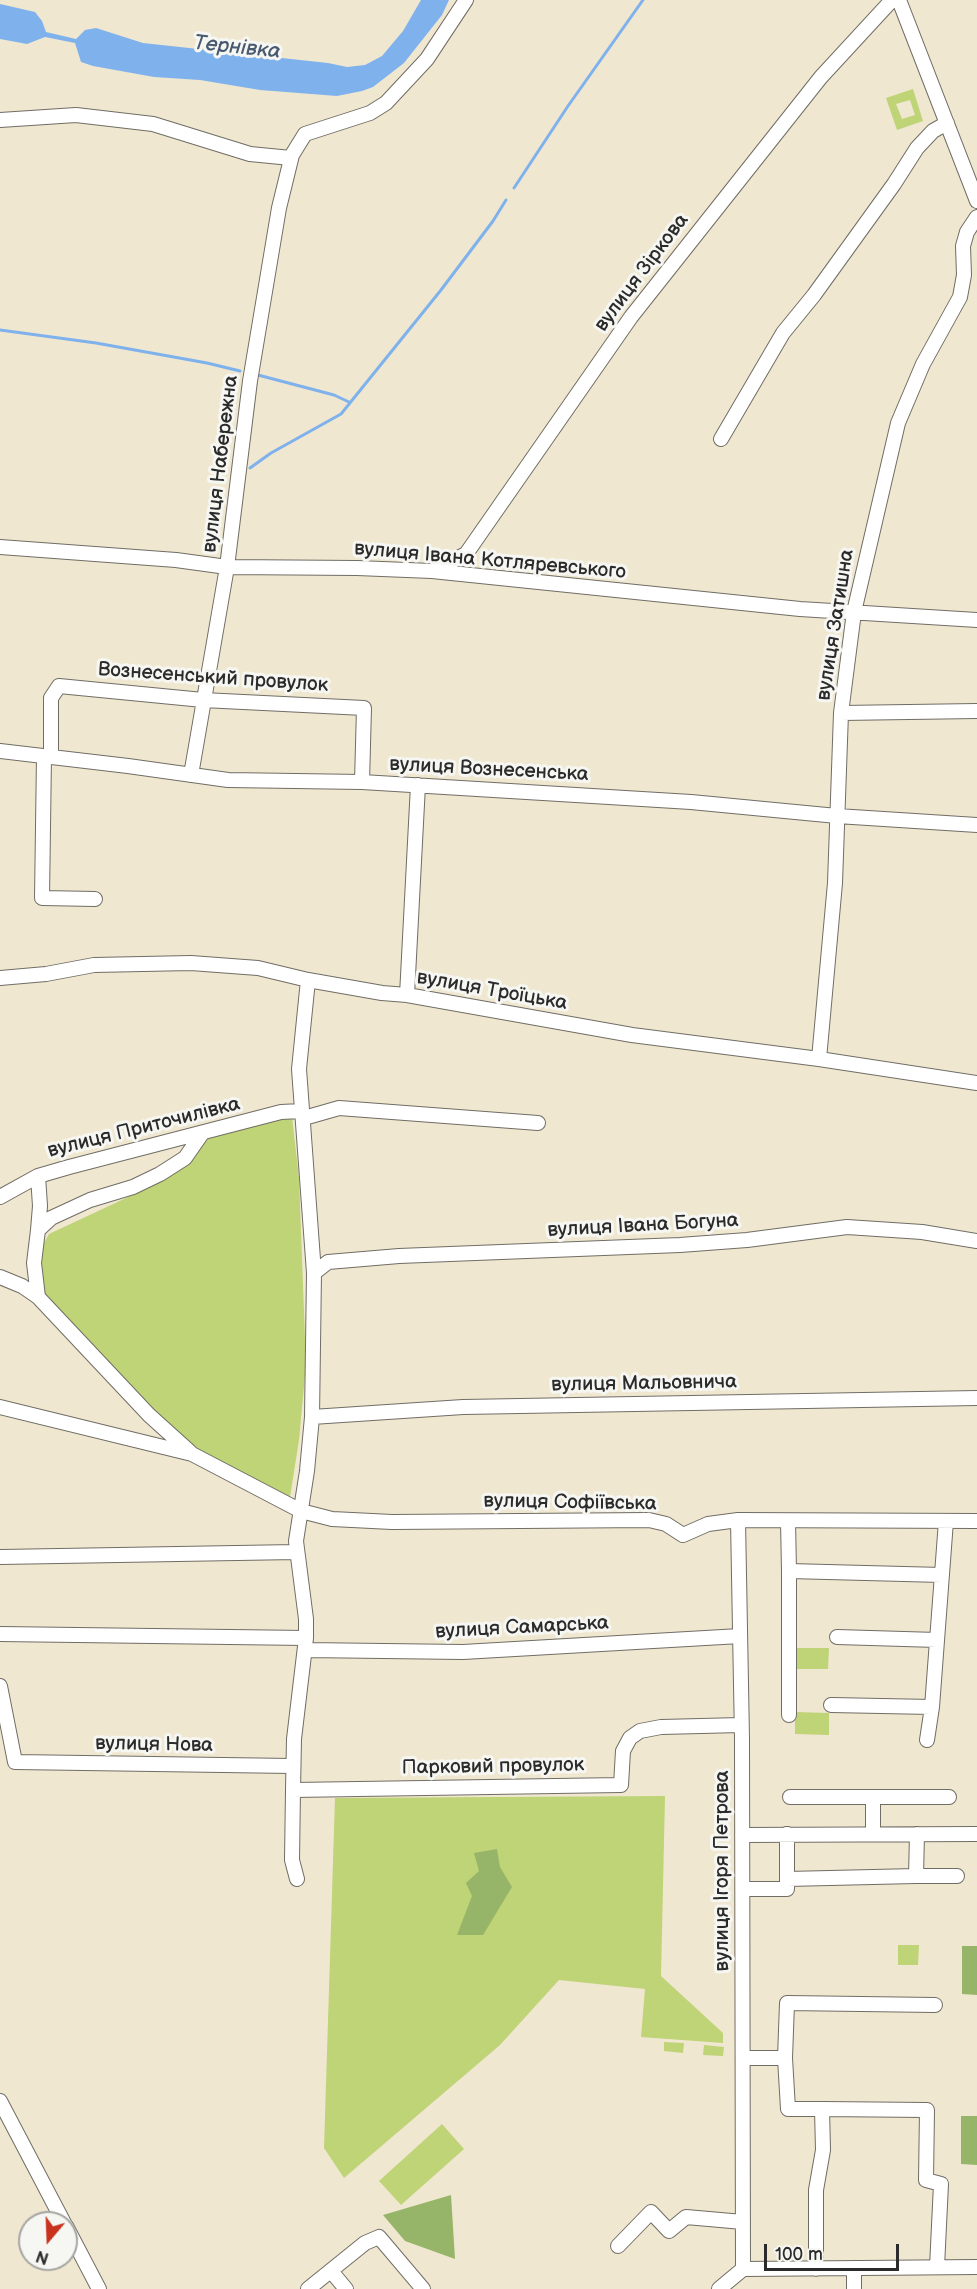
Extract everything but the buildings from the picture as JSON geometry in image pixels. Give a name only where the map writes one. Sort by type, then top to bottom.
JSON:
[{"type":"street","name":"вулиця Набережна","points":[[191,775],[227,567],[250,381],[279,208],[291,158],[305,134],[370,113],[386,103],[427,59],[466,0]]},
{"type":"street","name":"вулиця Зіркова","points":[[432,571],[466,554],[631,317],[821,77],[892,0]]},
{"type":"street","points":[[899,0],[977,201]]},
{"type":"street","points":[[0,120],[76,116],[153,124],[250,154],[291,158]]},
{"type":"street","points":[[721,440],[783,333],[814,295],[917,148],[933,131],[947,123]]},
{"type":"street","name":"вулиця Затишна","points":[[819,1059],[834,883],[842,713],[854,612],[895,434],[923,364],[960,297],[964,275],[963,246],[967,232],[977,217]]},
{"type":"street","name":"вулиця Івана Котляревського","points":[[0,547],[176,560],[227,567],[432,571],[629,592],[854,612],[977,620]]},
{"type":"street","points":[[466,554],[469,575]]},
{"type":"street","name":"Вознесенський провулок","points":[[95,899],[42,898],[51,698],[59,686],[204,700],[364,708],[362,782]]},
{"type":"street","points":[[842,713],[977,711]]},
{"type":"street","name":"вулиця Вознесенська","points":[[0,751],[259,782],[362,782],[418,785],[690,802],[837,816],[977,825]]},
{"type":"street","points":[[407,995],[418,785]]},
{"type":"street","name":"вулиця Троїцька","points":[[0,978],[46,974],[94,965],[191,963],[258,968],[308,980],[632,1035],[819,1059],[977,1083]]},
{"type":"street","points":[[297,1879],[292,1860],[292,1766],[306,1644],[306,1619],[296,1552],[297,1527],[301,1511],[312,1417],[314,1274],[299,1069],[308,980]]},
{"type":"street","name":"вулиця Приточилівка","points":[[0,1197],[38,1176],[201,1135],[281,1112],[303,1114],[339,1108],[538,1123]]},
{"type":"street","points":[[38,1230],[51,1218],[69,1208],[134,1187],[160,1174],[185,1158],[201,1135]]},
{"type":"street","points":[[38,1176],[40,1206],[34,1263],[38,1297]]},
{"type":"street","name":"вулиця Івана Богуна","points":[[314,1274],[328,1262],[399,1256],[736,1241],[847,1227],[922,1233],[977,1241]]},
{"type":"street","points":[[0,1276],[22,1286],[38,1297],[149,1415],[192,1454]]},
{"type":"street","name":"вулиця Мальовнича","points":[[312,1417],[463,1407],[977,1398]]},
{"type":"street","points":[[0,1407],[192,1454]]},
{"type":"street","name":"вулиця Софіївська","points":[[192,1454],[301,1511],[332,1519],[392,1522],[649,1520],[666,1524],[682,1535],[708,1524],[738,1520],[977,1521]]},
{"type":"street","name":"вулиця Ігоря Петрова","points":[[738,1520],[743,1889],[743,2269]]},
{"type":"street","points":[[788,1521],[789,1715]]},
{"type":"street","points":[[927,1740],[932,1707],[946,1521]]},
{"type":"street","points":[[0,1557],[296,1552]]},
{"type":"street","points":[[789,1571],[942,1575]]},
{"type":"street","name":"вулиця Самарська","points":[[0,1634],[306,1644],[463,1652],[740,1636]]},
{"type":"street","points":[[837,1637],[937,1640]]},
{"type":"street","name":"вулиця Нова","points":[[0,1686],[15,1762],[292,1766]]},
{"type":"street","points":[[831,1705],[932,1707]]},
{"type":"street","name":"Парковий провулок","points":[[293,1790],[621,1785],[623,1750],[630,1738],[640,1731],[661,1727],[741,1725]]},
{"type":"street","points":[[790,1797],[949,1797]]},
{"type":"street","points":[[873,1797],[873,1834]]},
{"type":"street","points":[[743,1889],[787,1889],[787,1834]]},
{"type":"street","points":[[916,1876],[917,1834]]},
{"type":"street","points":[[742,1835],[977,1834]]},
{"type":"street","points":[[787,1879],[957,1876]]},
{"type":"street","points":[[935,2005],[787,2003],[785,2058],[788,2109],[927,2110],[926,2180],[941,2184],[937,2267]]},
{"type":"street","points":[[743,2058],[785,2058]]},
{"type":"street","points":[[0,2101],[58,2211]]},
{"type":"street","points":[[816,2269],[816,2190],[823,2150],[822,2109]]},
{"type":"street","points":[[618,2246],[651,2212],[669,2231],[686,2217],[743,2222]]},
{"type":"street","points":[[308,2289],[365,2243],[379,2237],[423,2289]]},
{"type":"street","points":[[78,2251],[96,2288]]},
{"type":"street","points":[[719,2289],[743,2269],[977,2266]]},
{"type":"street","points":[[854,2289],[855,2268]]},
{"type":"street","points":[[331,2271],[346,2289]]},
{"type":"green space","points":[[913,89],[923,121],[897,130],[886,98]],"holes":[[[910,100],[915,115],[902,119],[896,104]]]},
{"type":"green space","points":[[292,1117],[299,1178],[306,1365],[299,1440],[290,1497],[282,1505],[189,1456],[39,1288],[40,1250],[49,1234],[156,1184],[180,1168],[203,1140],[256,1123]]},
{"type":"green space","points":[[795,1648],[829,1648],[828,1669],[794,1669]]},
{"type":"green space","points":[[795,1712],[829,1713],[829,1735],[795,1734]]},
{"type":"green space","points":[[665,1796],[661,1976],[723,2033],[723,2043],[641,2037],[645,1989],[559,1980],[500,2045],[344,2178],[324,2148],[335,1798]]},
{"type":"green space","points":[[497,1849],[500,1867],[512,1887],[483,1935],[457,1935],[472,1896],[466,1883],[479,1871],[474,1853]]},
{"type":"green space","points":[[898,1945],[919,1945],[918,1965],[898,1965]]},
{"type":"green space","points":[[962,1946],[977,1946],[977,1995],[962,1994]]},
{"type":"green space","points":[[664,2042],[684,2043],[683,2053],[664,2051]]},
{"type":"green space","points":[[704,2045],[724,2047],[723,2056],[703,2055]]},
{"type":"green space","points":[[961,2116],[977,2116],[977,2165],[961,2164]]},
{"type":"green space","points":[[442,2124],[464,2149],[401,2205],[379,2181]]},
{"type":"green space","points":[[451,2195],[455,2259],[405,2241],[383,2215]]},
{"type":"water","points":[[421,0],[449,0],[442,15],[404,63],[373,87],[337,96],[260,90],[200,80],[154,77],[81,62],[75,43],[45,37],[27,44],[0,39],[0,4],[35,12],[46,32],[76,39],[85,30],[96,28],[143,43],[347,67],[365,65],[382,56],[403,31]]},
{"type":"waterway","points":[[514,188],[568,106],[643,0]]},
{"type":"waterway","points":[[250,468],[271,453],[341,414],[441,290],[506,200]]},
{"type":"waterway","points":[[0,330],[96,343],[240,371]]},
{"type":"waterway","points":[[258,375],[334,395],[349,402]]},
{"type":"water label","name":"Тернівка","points":[[237,48]]}]
